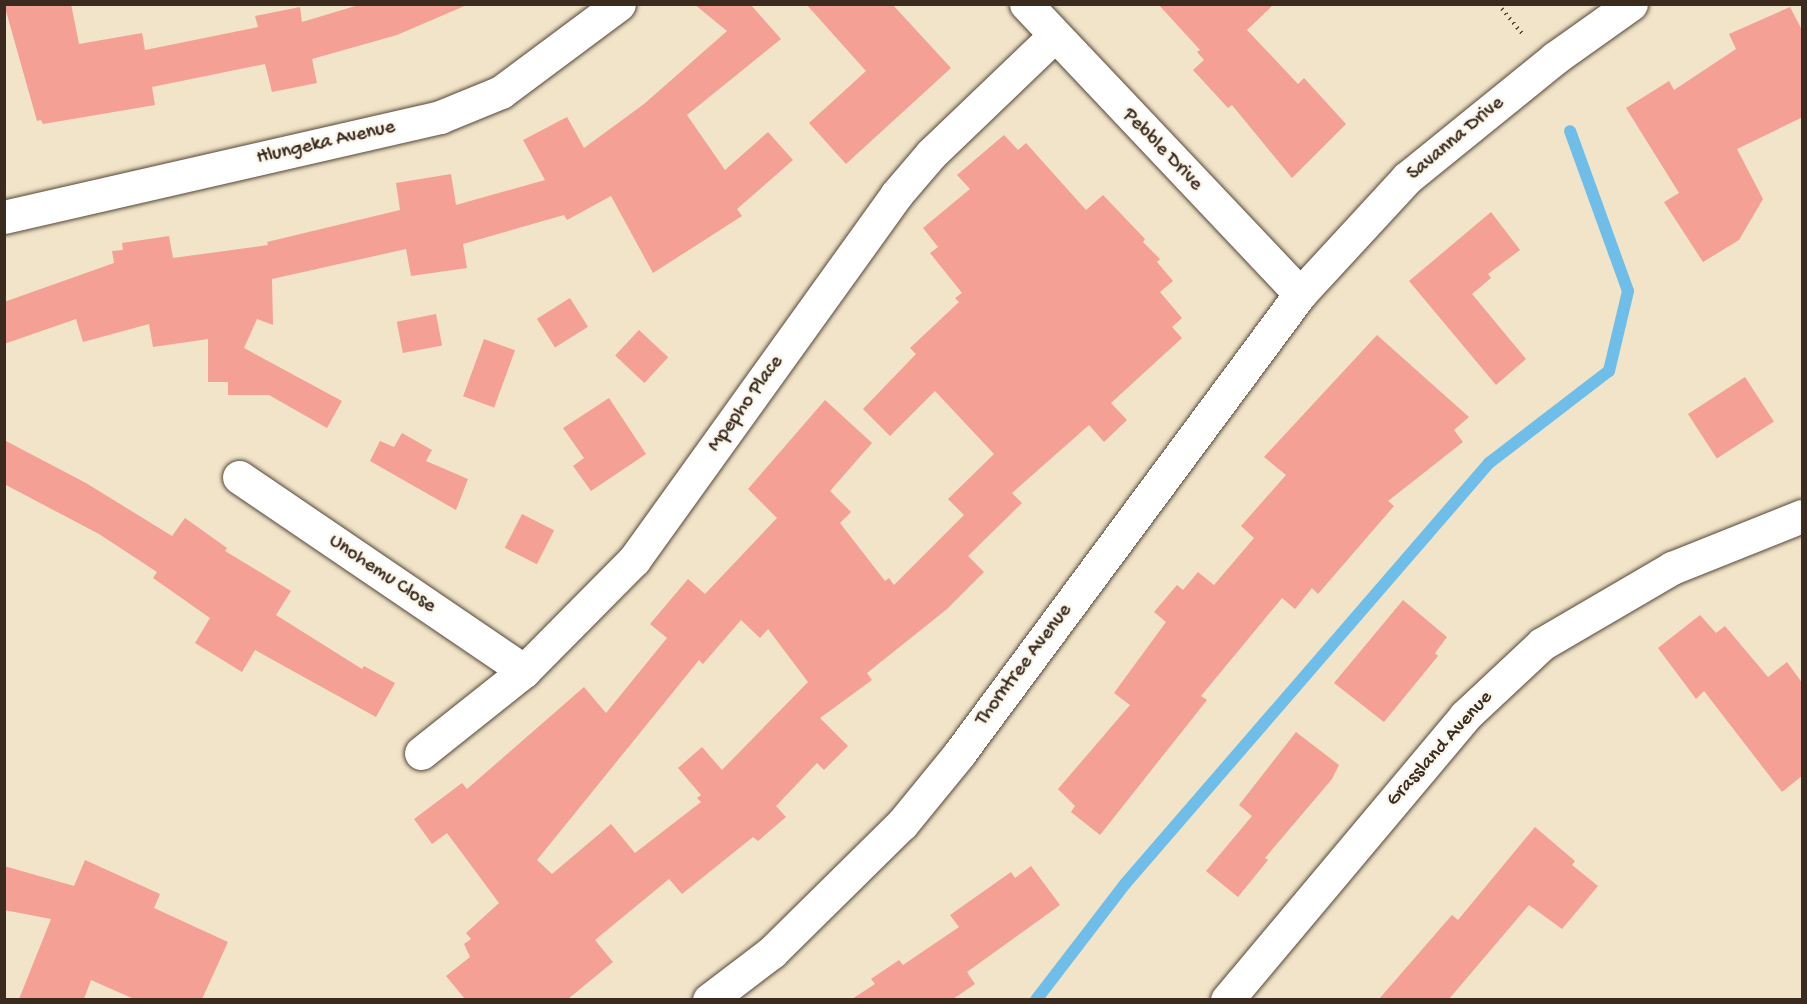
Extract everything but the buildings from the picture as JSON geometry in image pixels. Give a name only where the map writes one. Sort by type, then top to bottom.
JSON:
[{"type":"street","name":"Hlungeka Avenue","points":[[4,217],[440,117],[501,92],[619,4]]},
{"type":"street","name":"Pebble Drive","points":[[1026,4],[1300,294]]},
{"type":"street","name":"Savanna Drive","points":[[1300,294],[1407,178],[1555,57],[1631,4]]},
{"type":"street","name":"Mpepho Place","points":[[421,753],[524,671],[634,560],[896,195],[932,154],[1054,36]]},
{"type":"street","name":"Thorntree Avenue","points":[[709,999],[772,952],[902,824],[958,754],[1300,294]]},
{"type":"street","name":"Unohemu Close","points":[[239,477],[524,671]]},
{"type":"street","name":"Grassland Avenue","points":[[1227,999],[1465,716],[1542,644],[1672,568],[1803,516]]},
{"type":"waterway","points":[[1036,1000],[1125,884],[1489,463],[1609,371],[1628,291],[1570,131]]}]
